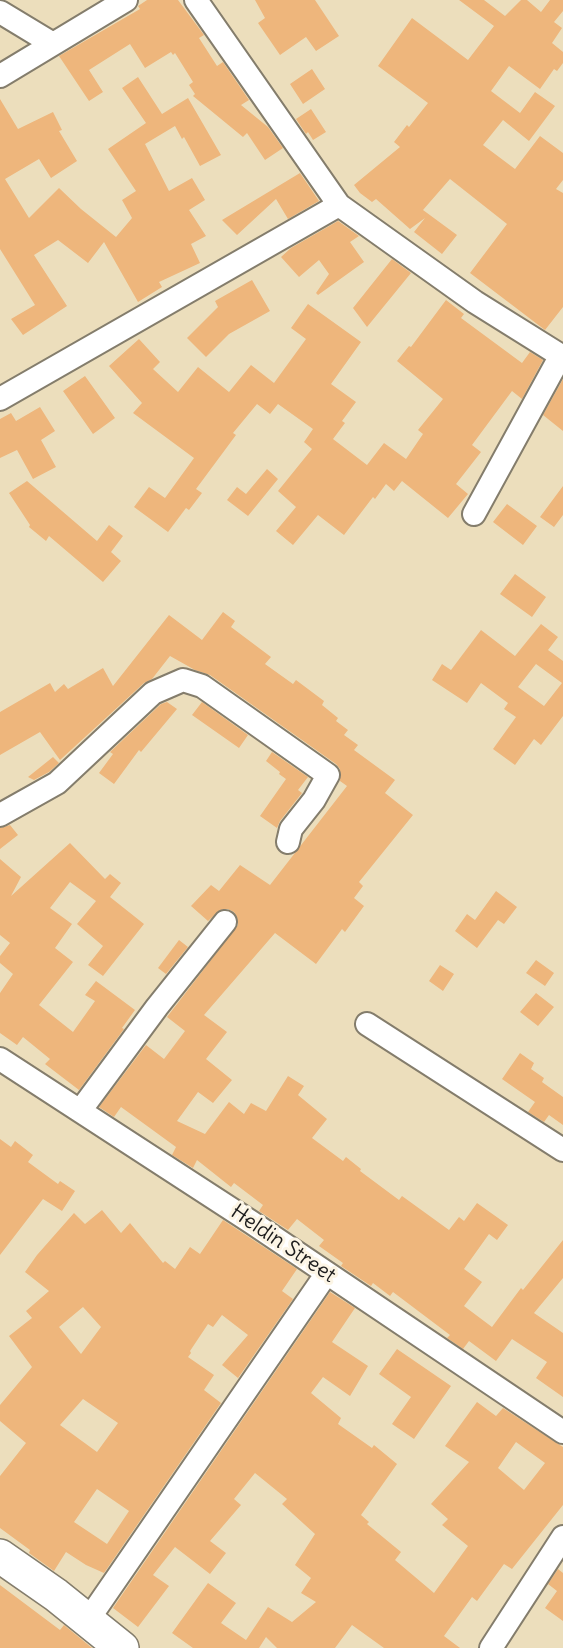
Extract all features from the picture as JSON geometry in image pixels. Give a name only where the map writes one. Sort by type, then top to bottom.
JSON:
[{"type":"main road","points":[[0,1556],[56,1595],[122,1648]]},
{"type":"street","points":[[0,76],[126,0]]},
{"type":"street","points":[[196,0],[339,205],[475,302],[562,356],[474,514]]},
{"type":"street","points":[[0,12],[53,44]]},
{"type":"street","points":[[0,399],[339,205]]},
{"type":"street","points":[[0,815],[57,783],[153,693],[183,680],[202,686],[328,775],[314,800],[291,829],[288,842]]},
{"type":"street","points":[[80,1111],[225,922]]},
{"type":"street","points":[[367,1024],[563,1150]]},
{"type":"street","name":"Heldin Street","points":[[0,1059],[327,1273],[563,1432]]},
{"type":"street","points":[[88,1620],[327,1273]]},
{"type":"street","points":[[491,1648],[563,1537]]},
{"type":"building","points":[[147,0],[178,0],[204,35],[199,38],[217,66],[223,62],[249,100],[241,105],[268,127],[283,148],[265,160],[247,133],[243,137],[193,96],[195,94],[189,85],[193,82],[175,53],[173,55],[171,52],[145,68],[130,44],[89,70],[103,92],[89,101],[59,56],[140,9],[138,6]]},
{"type":"building","points":[[255,0],[315,0],[339,36],[316,51],[306,37],[280,55],[258,23],[265,18]]},
{"type":"building","points":[[459,0],[484,0],[505,16],[521,0],[527,0],[541,12],[550,0],[563,0],[563,11],[554,22],[562,28],[552,43],[563,52],[563,63],[557,71],[554,69],[540,89],[509,66],[491,91],[520,113],[535,92],[555,106],[529,141],[503,120],[483,145],[515,169],[540,136],[563,153],[563,180],[556,189],[563,193],[563,307],[545,330],[470,273],[507,224],[450,179],[423,210],[457,235],[442,254],[414,232],[425,218],[410,229],[376,199],[372,202],[360,193],[354,185],[400,147],[394,142],[428,103],[378,66],[412,18],[468,60],[494,26]]},
{"type":"building","points":[[312,69],[325,89],[303,104],[290,84]]},
{"type":"building","points":[[138,77],[162,114],[188,98],[221,155],[200,166],[184,137],[182,139],[175,126],[145,144],[169,191],[192,178],[205,200],[189,210],[206,236],[191,244],[200,263],[159,282],[162,287],[138,302],[104,242],[88,263],[58,240],[34,255],[67,306],[23,335],[11,319],[35,305],[0,249],[0,99],[18,129],[53,112],[62,130],[59,131],[77,161],[51,178],[39,159],[5,179],[29,218],[59,188],[116,237],[132,218],[122,200],[136,191],[108,149],[146,123],[122,88]]},
{"type":"building","points":[[311,109],[326,132],[313,140],[296,119]]},
{"type":"building","points":[[300,173],[319,201],[288,219],[276,199],[237,235],[222,220]]},
{"type":"building","points":[[338,221],[359,236],[350,242],[364,262],[318,295],[316,293],[329,274],[319,260],[299,277],[281,257],[291,248]]},
{"type":"building","points":[[392,259],[411,273],[367,327],[353,308]]},
{"type":"building","points":[[252,280],[270,311],[229,334],[206,357],[187,338],[218,307],[215,301]]},
{"type":"building","points":[[446,300],[464,314],[461,318],[522,363],[530,352],[543,360],[522,399],[512,391],[472,445],[481,452],[456,484],[468,494],[448,518],[402,481],[394,491],[386,484],[344,535],[318,515],[293,545],[276,531],[296,507],[278,491],[312,449],[304,442],[313,429],[278,404],[270,414],[257,404],[233,433],[236,435],[196,489],[202,493],[189,510],[186,508],[168,532],[134,507],[149,487],[165,498],[194,458],[133,413],[142,403],[109,366],[139,339],[160,362],[153,369],[178,392],[198,367],[229,392],[251,365],[274,383],[306,339],[291,328],[308,304],[361,342],[331,384],[356,402],[342,421],[345,423],[333,439],[367,465],[384,443],[406,459],[423,434],[418,430],[443,399],[397,361],[409,346],[411,347]]},
{"type":"building","points":[[85,376],[115,418],[93,434],[63,391]]},
{"type":"building","points":[[563,379],[563,431],[543,415]]},
{"type":"building","points":[[40,407],[55,431],[41,440],[56,467],[33,479],[17,450],[0,458],[0,419],[11,413],[16,421]]},
{"type":"building","points":[[267,469],[278,479],[248,516],[227,500],[237,487],[246,494]]},
{"type":"building","points":[[27,481],[97,541],[109,525],[123,536],[111,552],[121,561],[103,582],[49,536],[46,541],[29,527],[30,525],[9,493]]},
{"type":"building","points":[[563,486],[563,515],[554,527],[540,517]]},
{"type":"building","points":[[507,504],[537,526],[523,545],[493,522]]},
{"type":"building","points":[[515,574],[546,597],[532,617],[500,594]]},
{"type":"building","points":[[223,612],[235,621],[231,627],[271,657],[265,664],[293,684],[296,680],[324,701],[322,705],[338,718],[336,721],[348,730],[344,735],[358,745],[354,750],[395,780],[385,793],[413,815],[359,882],[363,886],[354,898],[364,906],[345,932],[342,929],[316,964],[275,933],[204,1015],[227,1032],[206,1059],[232,1080],[213,1103],[198,1092],[177,1121],[205,1134],[229,1102],[244,1114],[251,1103],[266,1111],[288,1076],[304,1086],[298,1095],[327,1119],[312,1138],[343,1161],[346,1157],[361,1169],[360,1171],[399,1200],[402,1196],[449,1230],[459,1217],[464,1221],[477,1203],[508,1225],[497,1240],[489,1234],[464,1269],[482,1282],[464,1306],[492,1327],[521,1288],[523,1290],[563,1240],[563,1278],[534,1313],[563,1333],[563,1397],[536,1378],[547,1362],[512,1339],[496,1361],[469,1341],[463,1349],[447,1338],[450,1335],[393,1292],[390,1296],[373,1283],[371,1286],[341,1266],[343,1263],[319,1246],[324,1240],[297,1219],[288,1230],[259,1211],[263,1205],[234,1183],[231,1187],[197,1160],[193,1168],[172,1155],[176,1147],[121,1107],[114,1117],[99,1107],[146,1045],[164,1059],[185,1031],[167,1017],[238,925],[234,912],[228,909],[220,910],[208,921],[191,906],[211,885],[219,891],[240,865],[270,885],[347,786],[340,781],[340,769],[336,764],[210,675],[195,670],[170,656],[152,679],[144,683],[60,760],[40,732],[0,755],[0,712],[50,683],[55,692],[64,684],[68,689],[103,668],[113,686],[169,615],[202,640]]},
{"type":"building","points":[[541,624],[558,637],[548,650],[563,661],[563,716],[541,745],[534,739],[515,765],[493,749],[516,717],[504,709],[508,703],[481,683],[467,703],[432,680],[442,664],[451,670],[481,630],[515,656]],"holes":[[[536,664],[562,683],[544,706],[518,687]]]},
{"type":"building","points":[[167,702],[177,709],[141,752],[139,750],[114,784],[99,773],[113,754],[110,752],[161,704]]},
{"type":"building","points":[[202,702],[248,735],[239,748],[192,715]]},
{"type":"building","points":[[272,752],[308,777],[298,790],[302,793],[277,828],[260,816],[286,779],[266,761]]},
{"type":"building","points":[[53,757],[59,763],[49,772],[34,780],[28,777]]},
{"type":"building","points":[[10,825],[18,835],[0,849],[0,828]]},
{"type":"building","points":[[70,843],[105,879],[110,874],[121,883],[110,897],[144,924],[103,976],[88,965],[103,946],[77,924],[96,901],[70,882],[50,908],[72,924],[55,948],[73,962],[39,1005],[73,1032],[95,1001],[85,995],[96,981],[135,1010],[122,1028],[124,1029],[79,1090],[45,1064],[50,1059],[23,1037],[17,1045],[0,1033],[0,993],[13,974],[0,963],[0,956],[10,943],[0,935],[0,859],[21,877],[11,896]]},
{"type":"building","points":[[496,891],[517,907],[504,924],[498,920],[477,948],[455,931],[467,914],[475,920]]},
{"type":"building","points":[[179,940],[188,947],[166,974],[158,968]]},
{"type":"building","points":[[536,960],[554,973],[545,986],[526,973]]},
{"type":"building","points":[[440,965],[454,974],[443,991],[429,981]]},
{"type":"building","points":[[536,993],[554,1007],[538,1026],[520,1012]]},
{"type":"building","points":[[520,1053],[534,1063],[531,1069],[544,1078],[542,1082],[563,1097],[563,1125],[549,1115],[544,1122],[528,1112],[535,1102],[502,1079]]},
{"type":"building","points":[[0,1139],[11,1147],[15,1141],[33,1155],[28,1162],[58,1184],[60,1181],[75,1191],[62,1211],[43,1199],[0,1255]]},
{"type":"building","points":[[102,1210],[121,1233],[130,1223],[163,1263],[165,1261],[175,1269],[190,1247],[200,1254],[223,1220],[297,1269],[282,1291],[293,1299],[238,1378],[222,1365],[248,1335],[222,1315],[213,1327],[208,1324],[190,1351],[188,1357],[214,1375],[204,1390],[221,1403],[104,1573],[66,1552],[54,1571],[0,1528],[0,1476],[26,1443],[0,1421],[0,1405],[32,1367],[9,1336],[32,1318],[26,1311],[49,1291],[25,1272],[74,1213],[85,1224]],"holes":[[[83,1307],[101,1327],[81,1354],[59,1327]],[[83,1399],[118,1423],[97,1452],[60,1425]],[[97,1489],[129,1511],[107,1544],[74,1522]]]},
{"type":"building","points":[[330,1292],[355,1308],[332,1342],[368,1366],[350,1396],[323,1377],[311,1393],[341,1418],[338,1424],[372,1448],[374,1445],[397,1464],[361,1515],[369,1522],[367,1524],[401,1552],[395,1560],[434,1593],[468,1546],[442,1525],[448,1519],[431,1504],[469,1462],[445,1446],[477,1402],[496,1416],[503,1408],[563,1447],[563,1505],[512,1569],[504,1564],[477,1601],[472,1597],[444,1636],[460,1648],[384,1648],[352,1625],[335,1648],[277,1648],[266,1637],[259,1648],[193,1648],[172,1633],[208,1583],[236,1603],[221,1623],[246,1640],[268,1607],[292,1622],[316,1602],[301,1593],[311,1578],[295,1565],[315,1534],[282,1504],[287,1499],[255,1473],[234,1499],[241,1505],[210,1541],[226,1553],[210,1574],[175,1547],[153,1575],[169,1586],[138,1627],[113,1608]],"holes":[[[516,1442],[545,1463],[524,1490],[498,1468]]]},
{"type":"building","points":[[397,1349],[451,1386],[414,1439],[392,1424],[411,1397],[379,1374]]},
{"type":"building","points":[[558,1569],[563,1573],[563,1621],[545,1608],[557,1591],[548,1584]]},
{"type":"building","points":[[0,1585],[60,1630],[64,1625],[92,1648],[0,1648]]}]
